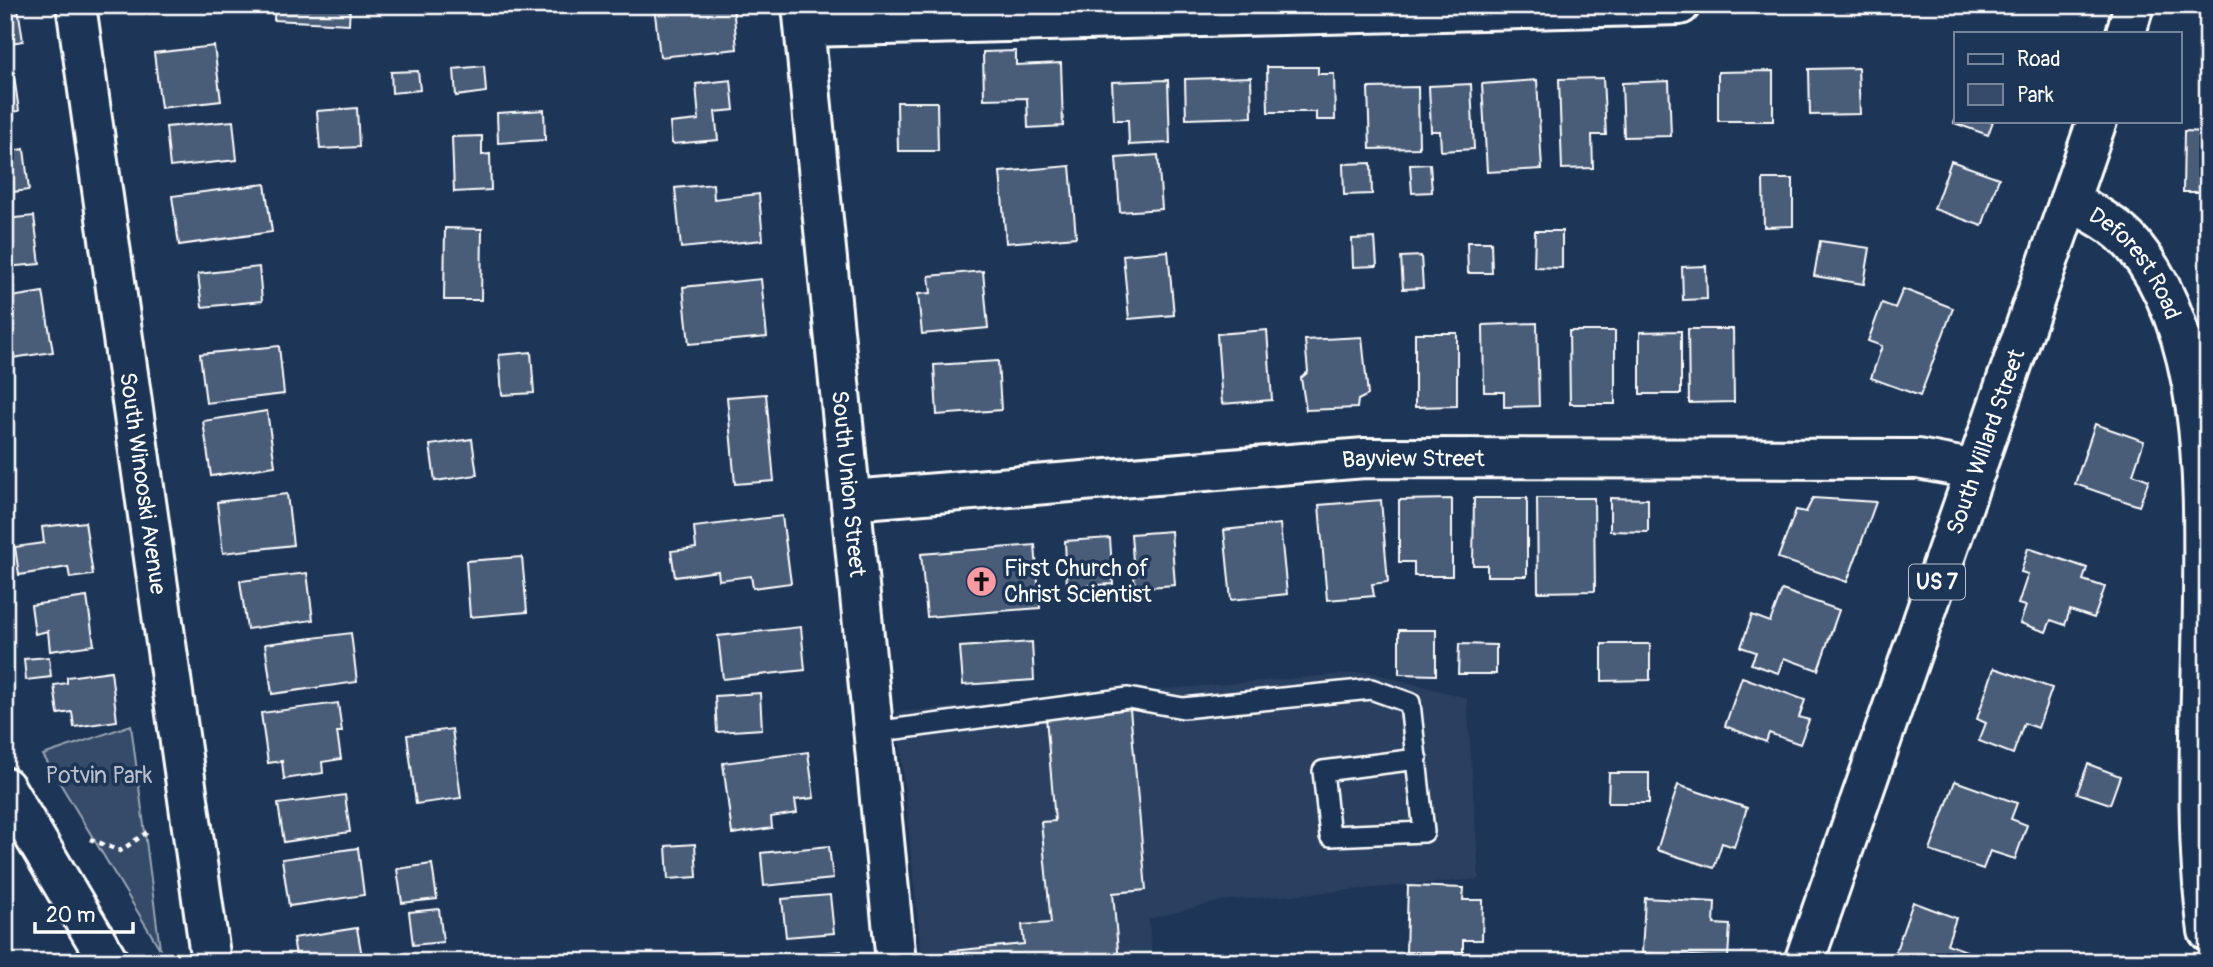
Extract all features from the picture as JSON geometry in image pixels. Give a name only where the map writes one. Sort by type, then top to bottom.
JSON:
[{"type":"street","name":"South Winooski Avenue","points":[[76,5],[211,962]]},
{"type":"street","points":[[804,16],[1680,5]]},
{"type":"street","points":[[2126,32],[2134,5]]},
{"type":"street","name":"South Union Street","points":[[804,16],[896,962]]},
{"type":"street","name":"South Willard Street","points":[[1804,962],[2096,122]]},
{"type":"street","name":"Deforest Road","points":[[2069,201],[2119,230],[2152,273],[2176,328],[2193,391],[2203,473],[2202,830],[2208,931]]},
{"type":"street","name":"Bayview Street","points":[[851,500],[1365,458],[1918,458],[1976,470]]},
{"type":"street","points":[[5,787],[109,962]]},
{"type":"lane","points":[[874,732],[1128,698],[1183,708],[1371,689],[1410,703],[1417,759],[1424,832],[1330,836],[1323,771],[1417,759]]},
{"type":"path","points":[[90,839],[120,851],[149,831]]},
{"type":"shaded area","points":[[1368,672],[1467,698],[1479,879],[1221,901],[1149,919],[1152,962],[922,962],[897,712]]},
{"type":"green space","name":"Potvin Park","points":[[131,725],[160,949],[43,755]]},
{"type":"building","points":[[275,5],[350,5],[349,24],[274,20]]},
{"type":"building","points":[[654,5],[733,5],[737,49],[660,57]]},
{"type":"building","points":[[18,8],[23,41],[5,44],[5,9]]},
{"type":"building","points":[[214,46],[221,101],[161,108],[154,53]]},
{"type":"building","points":[[1016,51],[1016,65],[1061,63],[1063,126],[1028,128],[1027,98],[984,99],[983,52]]},
{"type":"building","points":[[484,66],[486,92],[456,96],[454,69]]},
{"type":"building","points":[[1267,67],[1318,67],[1318,74],[1334,74],[1335,120],[1316,120],[1316,112],[1268,112]]},
{"type":"building","points":[[1858,68],[1860,114],[1810,115],[1809,69]]},
{"type":"building","points":[[13,69],[19,111],[5,113],[5,70]]},
{"type":"building","points":[[418,71],[420,90],[392,93],[391,72]]},
{"type":"building","points":[[1773,71],[1773,121],[1718,121],[1718,72]]},
{"type":"building","points":[[1251,77],[1252,117],[1186,119],[1185,79]]},
{"type":"building","points":[[1603,78],[1606,135],[1592,135],[1593,168],[1562,169],[1559,79]]},
{"type":"building","points":[[731,80],[734,110],[715,112],[718,140],[672,144],[670,123],[699,120],[696,84]]},
{"type":"building","points":[[1168,80],[1170,143],[1129,145],[1128,120],[1114,120],[1112,82]]},
{"type":"building","points":[[1537,80],[1542,169],[1487,172],[1482,84]]},
{"type":"building","points":[[1669,81],[1671,136],[1624,137],[1622,83]]},
{"type":"building","points":[[1471,84],[1474,149],[1441,151],[1440,131],[1431,131],[1429,86]]},
{"type":"building","points":[[1418,87],[1419,148],[1370,149],[1368,88]]},
{"type":"building","points":[[897,102],[937,102],[938,151],[898,151]]},
{"type":"building","points":[[357,108],[359,147],[320,149],[317,111]]},
{"type":"building","points":[[544,110],[545,140],[498,143],[497,113]]},
{"type":"building","points":[[233,121],[237,160],[170,167],[166,127]]},
{"type":"building","points":[[1954,122],[1993,122],[1988,135]]},
{"type":"building","points":[[2184,131],[2208,132],[2208,192],[2183,192]]},
{"type":"building","points":[[482,136],[482,155],[490,154],[491,190],[454,192],[452,137]]},
{"type":"building","points":[[24,149],[29,190],[5,193],[5,152]]},
{"type":"building","points":[[1158,155],[1162,209],[1120,212],[1116,158]]},
{"type":"building","points":[[1951,161],[1999,178],[1982,226],[1934,209]]},
{"type":"building","points":[[1371,163],[1372,194],[1344,195],[1343,164]]},
{"type":"building","points":[[1430,164],[1432,192],[1412,193],[1410,165]]},
{"type":"building","points":[[1070,166],[1076,237],[1006,243],[1000,172]]},
{"type":"building","points":[[1763,179],[1793,179],[1793,226],[1764,227]]},
{"type":"building","points":[[265,184],[272,232],[179,245],[172,196]]},
{"type":"building","points":[[713,184],[714,199],[759,194],[763,240],[681,248],[675,188]]},
{"type":"building","points":[[34,216],[40,264],[5,267],[5,219]]},
{"type":"building","points":[[445,228],[482,229],[481,300],[444,300]]},
{"type":"building","points":[[1535,231],[1562,231],[1562,268],[1534,267]]},
{"type":"building","points":[[1375,238],[1377,266],[1353,267],[1352,239]]},
{"type":"building","points":[[1820,241],[1870,248],[1864,284],[1814,276]]},
{"type":"building","points":[[1467,242],[1491,242],[1492,273],[1468,273]]},
{"type":"building","points":[[1168,251],[1174,315],[1129,319],[1123,255]]},
{"type":"building","points":[[1421,256],[1423,288],[1403,289],[1401,257]]},
{"type":"building","points":[[1706,266],[1707,299],[1683,300],[1682,267]]},
{"type":"building","points":[[259,267],[262,301],[202,307],[198,274]]},
{"type":"building","points":[[983,271],[988,328],[922,334],[918,294],[931,293],[929,276]]},
{"type":"building","points":[[761,279],[767,337],[689,344],[683,287]]},
{"type":"building","points":[[1903,289],[1953,308],[1920,396],[1871,378],[1882,346],[1868,341],[1882,303],[1895,308]]},
{"type":"building","points":[[43,292],[53,352],[5,359],[5,298]]},
{"type":"building","points":[[1537,323],[1539,406],[1504,407],[1504,392],[1484,392],[1483,325]]},
{"type":"building","points":[[1688,329],[1733,329],[1734,402],[1689,403]]},
{"type":"building","points":[[1267,330],[1272,400],[1222,404],[1217,334]]},
{"type":"building","points":[[1569,331],[1615,331],[1615,404],[1570,404]]},
{"type":"building","points":[[1681,331],[1681,394],[1640,394],[1640,332]]},
{"type":"building","points":[[1415,333],[1457,333],[1457,406],[1415,407]]},
{"type":"building","points":[[1362,337],[1368,395],[1358,400],[1357,408],[1306,410],[1301,378],[1308,372],[1305,340]]},
{"type":"building","points":[[279,346],[284,394],[206,403],[200,354]]},
{"type":"building","points":[[531,352],[534,393],[502,395],[499,355]]},
{"type":"building","points":[[998,361],[1001,410],[937,415],[934,365]]},
{"type":"building","points":[[766,394],[774,481],[735,484],[727,397]]},
{"type":"building","points":[[267,411],[275,466],[211,476],[203,421]]},
{"type":"building","points":[[2095,424],[2144,441],[2133,474],[2149,480],[2139,506],[2075,484]]},
{"type":"building","points":[[472,439],[477,475],[435,481],[430,445]]},
{"type":"building","points":[[287,494],[293,545],[223,553],[217,502]]},
{"type":"building","points":[[1474,498],[1527,498],[1527,576],[1487,576],[1487,565],[1473,565]]},
{"type":"building","points":[[1537,498],[1594,498],[1595,591],[1538,592]]},
{"type":"building","points":[[1610,498],[1648,499],[1648,532],[1610,531]]},
{"type":"building","points":[[1813,498],[1876,502],[1847,582],[1778,558],[1796,510],[1806,512]]},
{"type":"building","points":[[1452,499],[1452,576],[1414,576],[1414,562],[1399,562],[1399,500]]},
{"type":"building","points":[[1381,500],[1388,582],[1372,584],[1374,596],[1327,600],[1319,505]]},
{"type":"building","points":[[782,516],[791,583],[753,588],[751,576],[719,580],[718,571],[675,577],[671,551],[696,548],[694,527]]},
{"type":"building","points":[[85,522],[93,575],[70,578],[68,567],[19,575],[15,547],[44,543],[42,527]]},
{"type":"building","points":[[1280,524],[1287,594],[1231,600],[1224,530]]},
{"type":"building","points":[[1171,531],[1175,585],[1135,588],[1131,534]]},
{"type":"building","points":[[1110,538],[1113,584],[1067,587],[1065,541]]},
{"type":"building","name":"First Church of Christ Scientist","points":[[1035,545],[1040,608],[927,617],[921,554]]},
{"type":"building","points":[[2028,548],[2087,568],[2083,580],[2105,587],[2094,618],[2070,610],[2065,625],[2051,620],[2046,632],[2020,623],[2026,606],[2018,604],[2028,574],[2021,572]]},
{"type":"building","points":[[522,557],[527,612],[470,617],[466,561]]},
{"type":"building","points":[[307,573],[313,620],[247,629],[240,581]]},
{"type":"building","points":[[1782,590],[1839,610],[1818,670],[1784,658],[1778,673],[1751,664],[1756,652],[1741,647],[1752,615],[1770,622]]},
{"type":"building","points":[[87,597],[94,645],[50,651],[48,631],[35,634],[31,605]]},
{"type":"building","points":[[801,627],[805,670],[723,679],[718,636]]},
{"type":"building","points":[[1399,630],[1436,630],[1436,675],[1399,674]]},
{"type":"building","points":[[351,633],[357,682],[272,694],[265,644]]},
{"type":"building","points":[[1032,642],[1034,680],[963,685],[960,647]]},
{"type":"building","points":[[1459,644],[1496,645],[1496,674],[1458,674]]},
{"type":"building","points":[[1602,644],[1650,644],[1650,680],[1602,681]]},
{"type":"building","points":[[49,657],[51,677],[26,680],[24,659]]},
{"type":"building","points":[[1994,668],[2052,688],[2038,728],[2024,723],[2013,754],[1979,741],[1986,723],[1977,719]]},
{"type":"building","points":[[111,671],[117,721],[74,727],[72,712],[58,714],[54,685],[67,683],[67,677]]},
{"type":"building","points":[[1742,677],[1805,700],[1799,717],[1809,720],[1800,744],[1769,733],[1766,742],[1725,726]]},
{"type":"building","points":[[760,693],[762,729],[717,732],[715,696]]},
{"type":"building","points":[[338,703],[342,732],[337,732],[341,759],[322,762],[323,773],[284,779],[282,761],[268,763],[261,713]]},
{"type":"building","points":[[1130,709],[1146,890],[1113,893],[1119,962],[952,962],[951,951],[1024,944],[1022,925],[1051,923],[1041,822],[1055,821],[1046,717]]},
{"type":"building","points":[[452,729],[461,798],[416,804],[407,735]]},
{"type":"building","points":[[808,752],[814,798],[795,800],[797,813],[771,817],[772,828],[732,834],[723,763]]},
{"type":"building","points":[[2088,764],[2120,776],[2110,804],[2077,793]]},
{"type":"building","points":[[1609,773],[1649,773],[1649,803],[1608,803]]},
{"type":"building","points":[[1955,781],[2017,803],[2011,819],[2027,825],[2015,859],[1990,851],[1983,869],[1930,851]]},
{"type":"building","points":[[1678,785],[1747,808],[1734,847],[1722,843],[1714,868],[1657,850]]},
{"type":"building","points":[[345,795],[350,832],[284,842],[278,804]]},
{"type":"building","points":[[695,844],[697,877],[668,879],[666,846]]},
{"type":"building","points":[[829,846],[833,879],[764,886],[761,853]]},
{"type":"building","points":[[358,848],[364,895],[289,906],[282,859]]},
{"type":"building","points":[[432,864],[437,899],[402,903],[397,869]]},
{"type":"building","points":[[1408,886],[1464,888],[1463,900],[1483,900],[1482,940],[1463,940],[1463,952],[1406,952]]},
{"type":"building","points":[[830,895],[834,933],[786,937],[782,899]]},
{"type":"building","points":[[1645,898],[1715,902],[1714,924],[1730,925],[1728,958],[1642,953]]},
{"type":"building","points":[[1913,902],[1956,918],[1947,944],[1972,953],[1968,962],[1906,962],[1907,957],[1895,953]]},
{"type":"building","points":[[439,909],[443,942],[413,945],[409,912]]},
{"type":"building","points":[[357,928],[363,962],[297,962],[293,938]]},
{"type":"building","points":[[841,951],[842,962],[765,962],[764,959]]},
{"type":"building","points":[[724,952],[724,962],[687,962],[686,954]]},
{"type":"place","name":"First Church of Christ Scientist","points":[[981,581]]}]
